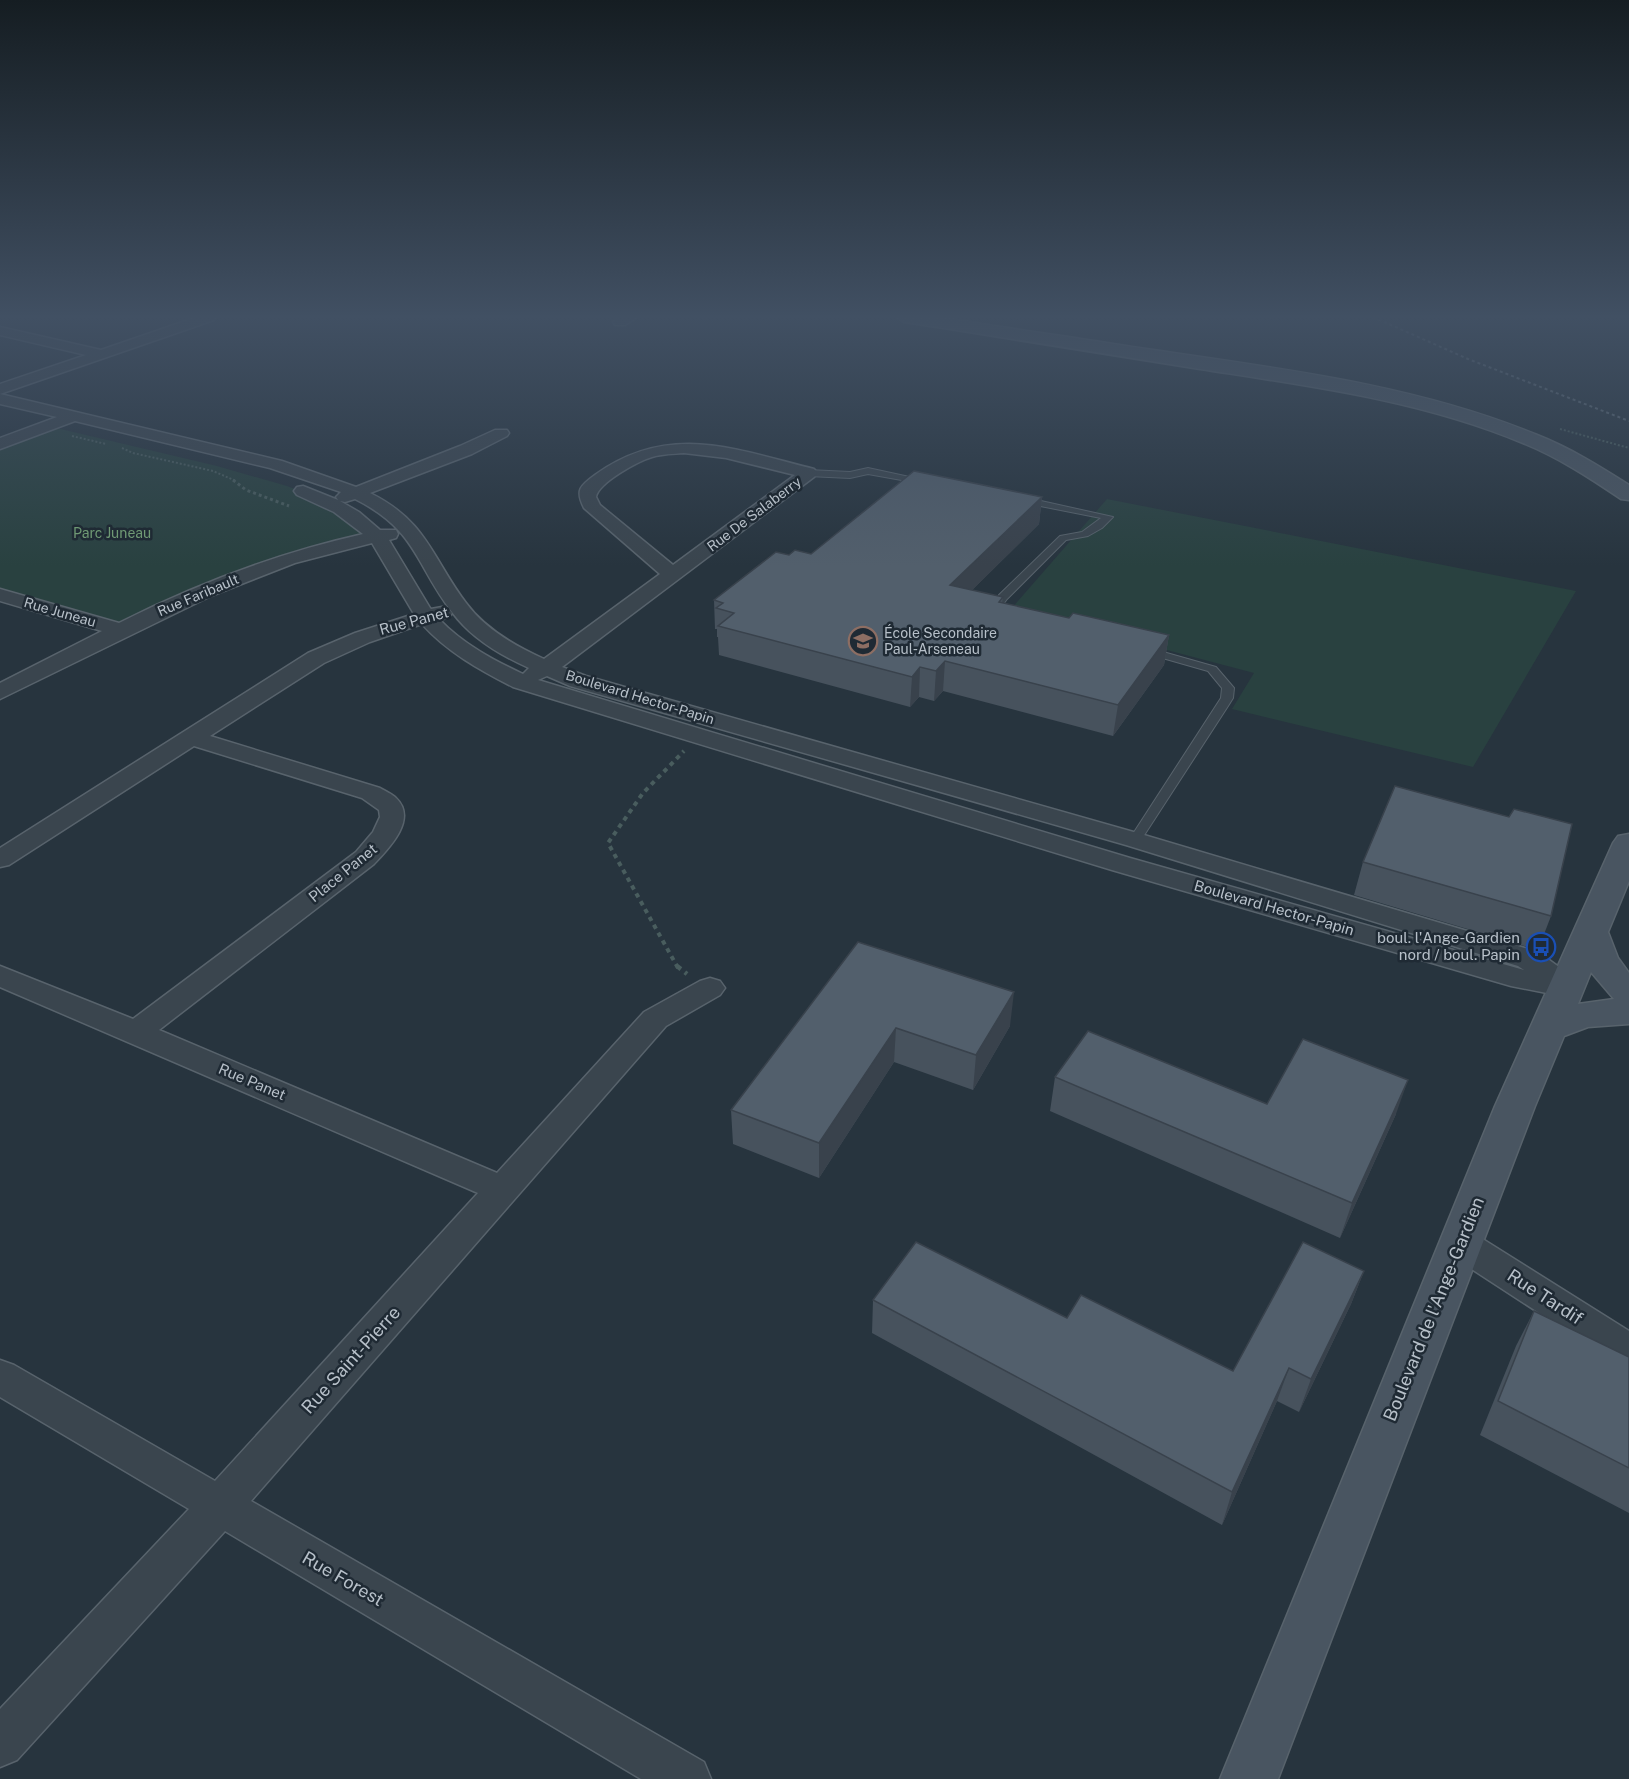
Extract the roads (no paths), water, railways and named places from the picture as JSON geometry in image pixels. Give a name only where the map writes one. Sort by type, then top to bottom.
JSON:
[{"type":"main road","points":[[1408,400],[1472,418],[1528,439],[1568,457],[1629,494]]},
{"type":"main road","name":"Boulevard de l'Ange-Gardien","points":[[1250,1779],[1460,1243],[1629,843]]},
{"type":"main road","points":[[1591,933],[1601,963],[1629,993]]},
{"type":"main road","name":"Boulevard Hector-Papin","points":[[1567,987],[1629,1004]]},
{"type":"main road","points":[[1549,1028],[1574,1016],[1589,1013],[1629,1012]]},
{"type":"street","name":"Boulevard Hector-Papin","points":[[4,400],[267,463],[356,493],[390,513],[408,529],[460,609],[476,627],[498,644],[578,681],[1135,840],[1528,959],[1567,987]]},
{"type":"street","name":"Boulevard Hector-Papin","points":[[0,413],[258,477],[330,502],[357,519],[377,536],[426,617],[465,651],[521,682],[1121,864],[1521,979],[1567,987]]},
{"type":"street","points":[[0,444],[75,416]]},
{"type":"street","points":[[330,502],[466,450],[501,433]]},
{"type":"street","name":"Rue De Salaberry","points":[[673,575],[593,508],[586,497],[588,490],[610,472],[642,454],[677,447],[702,449],[808,473]]},
{"type":"street","name":"Rue De Salaberry","points":[[521,682],[546,668],[808,473]]},
{"type":"street","name":"Rue Faribault","points":[[0,692],[120,630],[274,564],[408,529]]},
{"type":"street","name":"Rue Juneau","points":[[0,595],[120,630]]},
{"type":"street","name":"Rue Panet","points":[[0,859],[316,658],[357,639],[426,617],[460,609]]},
{"type":"street","name":"Place Panet","points":[[136,1032],[365,858],[389,830],[392,813],[389,806],[371,794],[192,738]]},
{"type":"street","points":[[1121,864],[1135,840]]},
{"type":"street","name":"Rue Panet","points":[[0,976],[504,1190]]},
{"type":"street","name":"Rue Saint-Pierre","points":[[0,1743],[219,1507],[655,1019],[710,988]]},
{"type":"street","name":"Rue Tardif","points":[[1460,1243],[1629,1351]]},
{"type":"street","name":"Rue Forest","points":[[0,1377],[687,1779]]},
{"type":"lane","points":[[808,473],[850,475],[868,471],[933,483]]},
{"type":"lane","points":[[1015,499],[1108,517],[1099,526],[1085,534],[1063,538],[1003,597],[999,603],[1018,619]]},
{"type":"lane","points":[[1135,840],[1227,698],[1228,688],[1212,669],[1143,649]]},
{"type":"railway","points":[[1575,400],[1629,421]]},
{"type":"place","name":"École Secondaire Paul-Arseneau","points":[[863,641]]},
{"type":"place","name":"boul. l'Ange-Gardien nord / boul. Papin","points":[[1541,947]]},
{"type":"park label","name":"Parc Juneau","points":[[112,533]]}]
